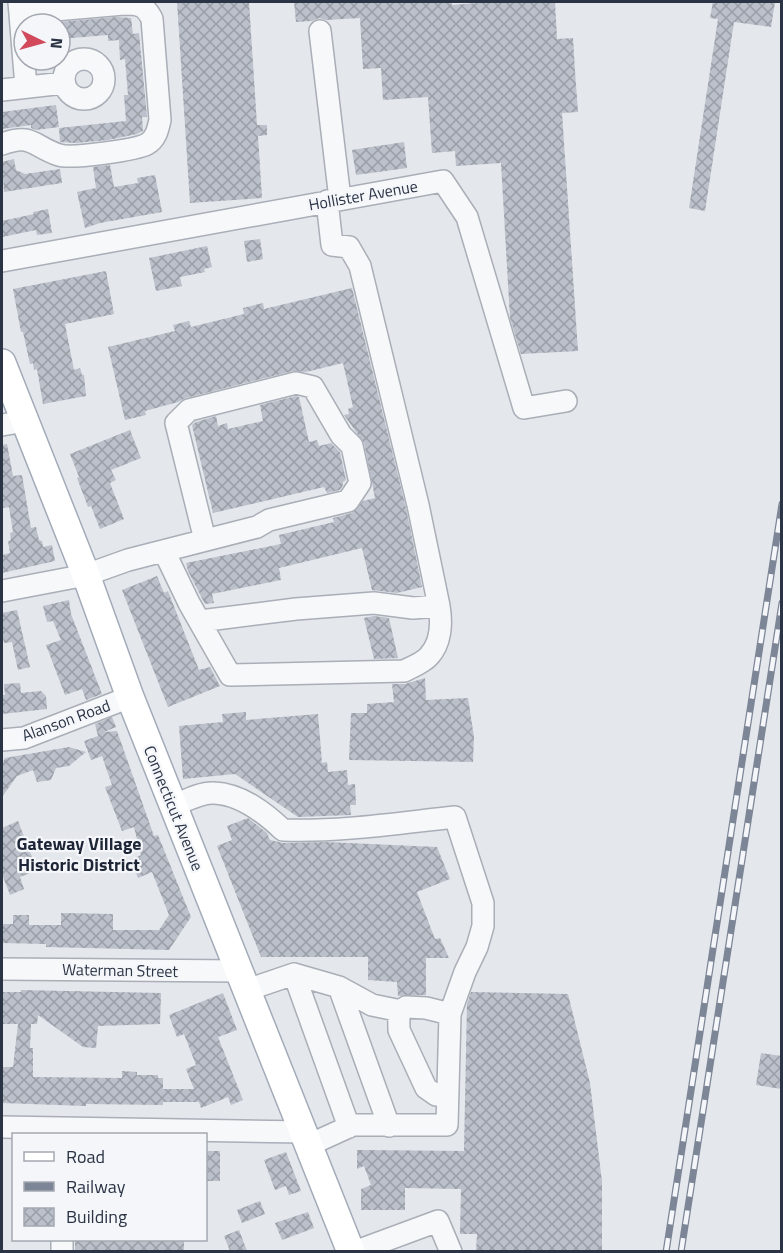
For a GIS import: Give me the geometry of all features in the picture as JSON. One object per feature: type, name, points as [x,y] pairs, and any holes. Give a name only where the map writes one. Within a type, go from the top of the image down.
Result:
[{"type":"main road","name":"Connecticut Avenue","points":[[2,363],[13,423],[86,575],[130,697],[352,1251]]},
{"type":"street","points":[[2,144],[24,139],[33,141],[60,156],[80,156],[147,144],[156,135],[160,120],[152,19],[147,9],[139,4],[20,8],[26,87]]},
{"type":"street","points":[[164,550],[230,675],[404,671],[428,658],[437,644],[442,620],[418,506],[360,267],[349,247],[332,245],[333,200],[320,31]]},
{"type":"street","points":[[2,90],[64,83]]},
{"type":"street","name":"Hollister Avenue","points":[[2,261],[443,181],[467,217],[524,408],[566,401]]},
{"type":"street","points":[[2,591],[86,575],[128,560],[258,527],[268,520],[348,501],[360,483],[352,446],[341,435],[313,387],[296,383],[189,410],[176,423],[205,540]]},
{"type":"street","points":[[200,621],[296,609],[374,603],[412,608],[439,606]]},
{"type":"street","name":"Alanson Road","points":[[2,740],[24,738],[130,697]]},
{"type":"street","points":[[173,806],[213,793],[263,811],[283,830],[294,831],[370,827],[455,817],[483,903],[483,926],[477,947],[450,1014],[447,1125],[353,1125],[306,1138],[207,1136]]},
{"type":"street","name":"Waterman Street","points":[[2,969],[243,980],[294,974]]},
{"type":"street","points":[[294,974],[339,987],[372,1005],[401,1011]]},
{"type":"street","points":[[294,974],[349,1127]]},
{"type":"street","points":[[339,987],[389,1126]]},
{"type":"street","points":[[448,1094],[436,1095],[426,1088],[399,1030],[399,1021],[401,1011],[406,1007],[450,1014]]},
{"type":"street","points":[[2,1127],[108,1133]]},
{"type":"street","points":[[352,1251],[438,1221],[451,1251]]},
{"type":"building","points":[[177,2],[249,2],[257,125],[267,125],[267,135],[258,136],[262,198],[190,203]]},
{"type":"building","points":[[294,2],[451,2],[452,5],[490,2],[555,2],[557,39],[573,38],[578,112],[562,113],[578,351],[521,354],[510,318],[501,163],[456,166],[455,151],[432,153],[428,97],[383,100],[381,68],[363,69],[360,18],[326,20],[319,18],[296,22]]},
{"type":"building","points":[[713,2],[775,2],[771,27],[734,22],[705,211],[689,208],[718,19],[710,18]]},
{"type":"building","points":[[131,18],[133,34],[139,33],[147,117],[142,117],[143,131],[108,140],[60,142],[59,128],[126,121],[124,95],[128,95],[125,59],[120,60],[119,40],[108,41],[108,35],[72,38],[72,21]]},
{"type":"building","points":[[56,105],[59,127],[36,130],[31,128],[31,125],[2,129],[2,112]]},
{"type":"building","points":[[404,142],[407,168],[356,175],[352,150]]},
{"type":"building","points":[[14,159],[16,170],[25,174],[60,169],[62,183],[4,192],[2,162]]},
{"type":"building","points":[[110,165],[114,187],[138,183],[137,178],[155,175],[162,212],[100,223],[85,228],[77,192],[96,188],[93,167]]},
{"type":"building","points":[[48,209],[52,233],[37,235],[36,230],[2,237],[2,221]]},
{"type":"building","points":[[260,239],[263,259],[247,262],[244,241]]},
{"type":"building","points":[[207,246],[212,267],[204,269],[205,272],[180,277],[182,286],[156,291],[149,258]]},
{"type":"building","points":[[106,271],[114,314],[65,324],[74,370],[80,368],[84,375],[86,396],[43,404],[37,369],[34,370],[33,363],[30,364],[23,332],[21,332],[13,289]]},
{"type":"building","points":[[352,288],[406,508],[422,587],[397,593],[372,590],[362,548],[279,568],[281,580],[212,594],[214,603],[205,604],[186,563],[281,544],[279,535],[334,522],[333,518],[352,513],[363,501],[375,498],[364,443],[344,415],[349,414],[348,409],[353,407],[343,363],[306,372],[293,371],[186,398],[145,411],[146,415],[125,420],[108,347],[175,331],[173,325],[189,321],[191,327],[244,314],[243,308],[263,303],[264,309]]},
{"type":"building","points":[[299,397],[309,442],[317,440],[319,446],[331,443],[340,452],[346,480],[340,490],[327,493],[324,487],[213,513],[192,425],[216,416],[218,426],[227,423],[228,429],[263,421],[260,405]]},
{"type":"building","points":[[130,430],[141,458],[111,470],[116,480],[110,483],[124,519],[100,529],[91,506],[88,507],[70,454]]},
{"type":"building","points":[[7,444],[13,476],[22,475],[31,528],[36,527],[43,547],[52,545],[55,561],[2,573],[2,555],[10,553],[8,541],[11,540],[10,533],[13,532],[9,507],[2,508],[2,445]]},
{"type":"building","points":[[157,576],[164,593],[168,591],[199,670],[210,667],[220,686],[168,707],[122,590]]},
{"type":"building","points":[[69,600],[71,614],[102,694],[86,700],[82,689],[65,695],[46,645],[61,640],[53,621],[47,622],[43,606]]},
{"type":"building","points":[[17,610],[30,667],[18,670],[12,642],[4,643],[2,638],[2,613]]},
{"type":"building","points":[[374,616],[389,618],[398,658],[374,659],[364,618]]},
{"type":"building","points":[[425,678],[426,700],[468,698],[474,737],[473,762],[349,760],[351,713],[367,713],[367,704],[394,702],[392,684],[405,684]]},
{"type":"building","points":[[20,683],[21,693],[41,691],[46,696],[47,709],[2,714],[4,684]]},
{"type":"building","points":[[246,712],[246,720],[318,714],[322,763],[327,762],[328,772],[347,770],[348,785],[355,784],[356,805],[350,805],[351,815],[298,817],[235,774],[183,779],[179,726],[223,722],[222,714]]},
{"type":"building","points":[[112,717],[116,727],[104,732],[117,731],[154,836],[158,835],[191,917],[169,950],[46,947],[46,944],[2,943],[2,924],[13,924],[13,915],[29,915],[29,925],[61,925],[61,913],[113,914],[113,930],[159,930],[169,915],[152,872],[138,878],[131,860],[141,855],[134,827],[122,831],[105,787],[112,785],[102,756],[91,760],[84,741],[98,736],[95,724]]},
{"type":"building","points":[[69,747],[86,752],[69,766],[56,768],[51,780],[37,782],[33,770],[17,776],[2,797],[2,764],[5,758]]},
{"type":"building","points":[[248,818],[267,833],[270,840],[283,843],[326,842],[437,847],[450,879],[417,892],[435,939],[440,938],[449,958],[426,958],[426,995],[398,996],[397,982],[368,980],[368,957],[261,957],[217,846],[232,840],[227,826]]},
{"type":"building","points":[[18,821],[37,870],[20,877],[24,889],[10,895],[2,874],[2,828]]},
{"type":"building","points":[[21,990],[161,993],[160,1024],[98,1026],[96,1048],[83,1047],[38,1015],[37,1024],[31,1024],[30,1048],[33,1048],[33,1077],[122,1078],[122,1071],[137,1072],[137,1075],[158,1075],[158,1078],[163,1078],[163,1089],[194,1089],[186,1069],[196,1065],[184,1034],[177,1037],[169,1015],[223,993],[237,1030],[218,1037],[243,1100],[231,1105],[228,1097],[201,1108],[199,1102],[163,1102],[163,1105],[86,1104],[86,1106],[2,1103],[2,1067],[13,1067],[18,1024],[2,1024],[2,992],[21,992]]},
{"type":"building","points":[[471,992],[568,994],[590,1083],[602,1182],[602,1251],[476,1251],[477,1234],[460,1234],[461,1189],[405,1188],[405,1210],[361,1210],[361,1189],[371,1185],[364,1166],[357,1169],[357,1150],[464,1151],[467,1004]]},
{"type":"building","points":[[761,1053],[782,1056],[782,1089],[756,1085]]},
{"type":"building","points":[[207,1151],[220,1151],[220,1181],[207,1181]]},
{"type":"building","points":[[286,1152],[301,1191],[289,1195],[286,1186],[275,1190],[264,1160]]},
{"type":"building","points":[[260,1201],[265,1214],[242,1223],[237,1210]]},
{"type":"building","points":[[308,1212],[314,1228],[282,1240],[275,1223]]},
{"type":"building","points":[[239,1230],[247,1251],[230,1251],[224,1236]]},
{"type":"building","points":[[75,1241],[184,1241],[184,1251],[75,1251]]},
{"type":"railway","points":[[666,1252],[782,504]]},
{"type":"railway","points":[[681,1252],[782,603]]},
{"type":"district","name":"Gateway Village Historic District","points":[[79,854]]}]
